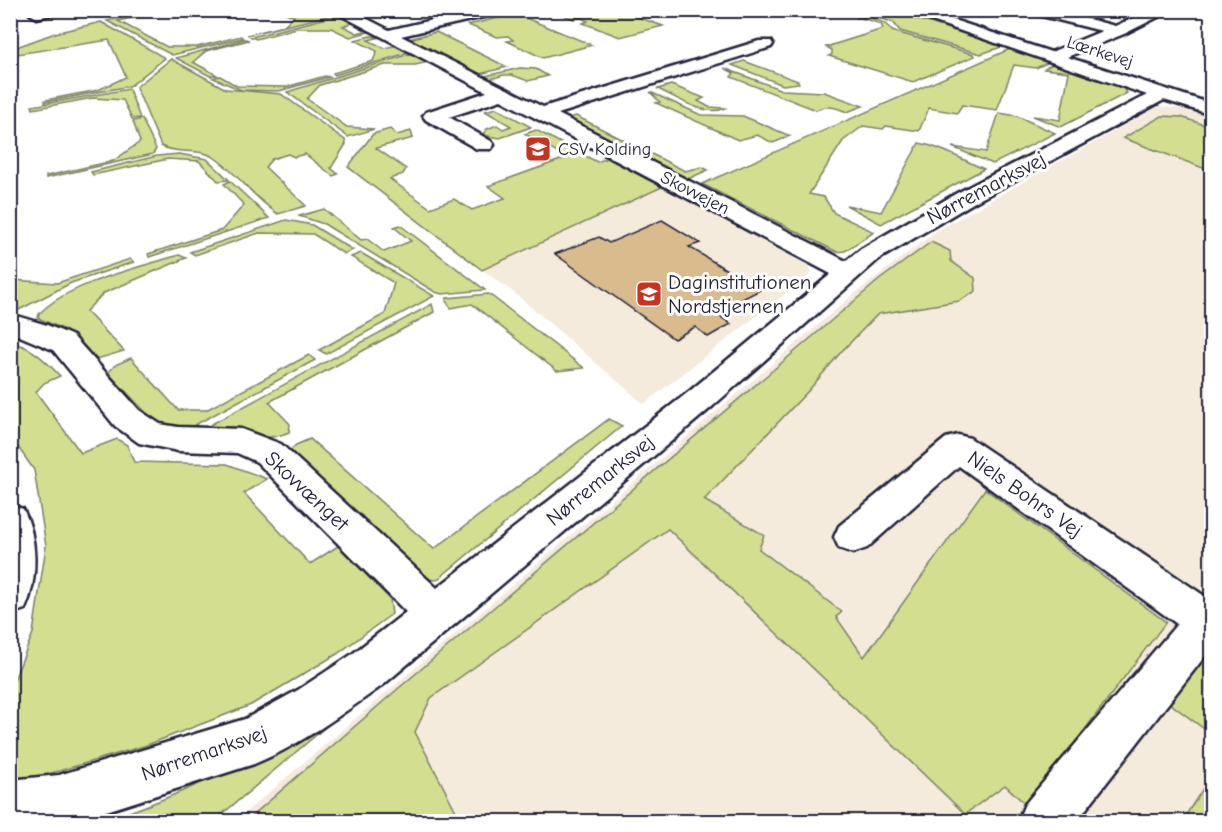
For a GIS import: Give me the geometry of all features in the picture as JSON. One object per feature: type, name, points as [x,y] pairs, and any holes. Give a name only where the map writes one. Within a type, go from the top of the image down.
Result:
[{"type":"street","points":[[37,14],[54,10]]},
{"type":"street","name":"Skovvejen","points":[[338,10],[848,272]]},
{"type":"street","points":[[386,35],[496,10]]},
{"type":"street","name":"Lærkevej","points":[[907,10],[1212,110]]},
{"type":"street","points":[[1035,10],[1119,31]]},
{"type":"street","points":[[1053,57],[1165,10]]},
{"type":"street","points":[[542,113],[765,44]]},
{"type":"street","points":[[484,145],[434,116],[503,93]]},
{"type":"street","name":"Nørremarksvej","points":[[10,806],[59,800],[254,740],[314,706],[367,670],[702,398],[848,272],[898,235],[1164,93]]},
{"type":"street","name":"Skovvænget","points":[[10,323],[37,331],[63,343],[127,418],[151,434],[178,439],[242,441],[269,453],[435,614]]},
{"type":"street","name":"Niels Bohrs Vej","points":[[853,537],[958,447],[1210,620],[1043,822]]},
{"type":"street","points":[[10,520],[14,554],[10,596]]},
{"type":"shaded area","points":[[1159,106],[1190,110],[1211,118],[1211,821],[234,822],[854,294],[936,231]]},
{"type":"shaded area","name":"Daginstitutionen Nordstjernen","points":[[662,187],[809,266],[812,273],[644,404],[512,291],[482,270]]},
{"type":"green space","points":[[154,11],[165,11],[118,21],[167,47],[197,47],[241,36],[243,38],[172,55],[107,21]]},
{"type":"green space","points":[[280,11],[318,11],[336,14],[247,35],[283,26],[294,16]]},
{"type":"green space","points":[[551,11],[620,11],[663,26],[620,37],[583,23],[588,21],[581,18],[574,19]]},
{"type":"green space","points":[[879,11],[891,11],[1004,46],[981,54],[900,31],[893,22],[869,16]]},
{"type":"green space","points":[[516,14],[592,45],[543,58],[507,41],[513,40],[508,36],[497,37],[468,25]]},
{"type":"green space","points":[[339,15],[355,22],[343,26],[357,33],[369,30],[369,32],[350,37],[331,28],[297,28],[256,39],[251,37]]},
{"type":"green space","points":[[860,17],[886,24],[892,31],[975,56],[913,82],[829,56],[832,50],[826,47],[883,29],[881,24]]},
{"type":"green space","points":[[101,22],[165,58],[130,86],[45,102],[45,100],[98,90],[126,77],[109,40],[11,55],[11,49],[55,33]]},
{"type":"green space","points":[[436,32],[507,67],[480,74],[409,39]]},
{"type":"green space","points":[[370,36],[381,37],[368,40],[384,48],[398,45],[410,52],[335,75],[333,73],[373,61],[377,51],[355,40]]},
{"type":"green space","points":[[245,39],[249,40],[206,51],[193,62],[217,75],[210,76],[176,58]]},
{"type":"green space","points":[[1010,49],[1049,62],[1036,68],[1014,65],[997,110],[962,105],[957,113],[929,108],[919,131],[886,126],[883,129],[863,126],[843,141],[809,194],[824,197],[834,213],[874,232],[845,251],[837,252],[702,184]]},
{"type":"green space","points":[[413,53],[429,62],[415,65],[385,65],[320,85],[307,99],[347,127],[374,129],[348,137],[287,92]]},
{"type":"green space","points":[[171,59],[226,89],[281,94],[345,140],[346,144],[331,168],[338,174],[333,176],[305,154],[294,157],[288,154],[272,159],[265,167],[306,206],[278,214],[215,158],[202,153],[167,149],[161,146],[136,87]]},
{"type":"green space","points":[[744,61],[799,83],[783,85],[732,65]]},
{"type":"green space","points":[[1052,64],[1122,87],[1127,93],[1061,127],[1033,116],[1060,120],[1069,72],[1044,69]]},
{"type":"green space","points":[[520,68],[536,69],[548,76],[528,81],[512,75],[490,79],[485,76]]},
{"type":"green space","points":[[724,68],[782,90],[824,92],[863,106],[847,112],[828,107],[816,110],[731,77],[734,73]]},
{"type":"green space","points":[[220,76],[237,86],[286,87],[325,76],[329,77],[279,91],[241,90],[213,78]]},
{"type":"green space","points":[[671,85],[704,98],[698,101],[709,107],[725,108],[709,110],[700,108],[658,89]]},
{"type":"green space","points":[[129,89],[140,118],[132,119],[123,100],[93,98],[33,109],[32,106]]},
{"type":"green space","points":[[650,92],[701,115],[743,116],[790,136],[773,143],[757,135],[738,140],[656,103],[660,102]]},
{"type":"green space","points":[[496,108],[531,127],[500,138],[482,135],[487,129],[497,125],[503,129],[511,126],[485,111]]},
{"type":"green space","points":[[999,113],[1017,116],[1055,133],[993,164],[952,147],[986,152]]},
{"type":"green space","points":[[576,116],[685,171],[702,167],[708,170],[688,179],[568,118]]},
{"type":"green space","points":[[1162,116],[1181,117],[1211,127],[1211,171],[1123,138]]},
{"type":"green space","points":[[142,119],[156,149],[153,154],[46,178],[46,176],[113,161],[140,142],[133,121]]},
{"type":"green space","points":[[390,129],[397,135],[411,131],[413,138],[376,148],[406,169],[403,174],[390,179],[430,208],[454,199],[472,210],[505,198],[488,186],[566,158],[525,134],[536,130],[597,162],[607,158],[662,187],[482,270],[348,167],[373,134]]},
{"type":"green space","points":[[919,143],[944,151],[984,169],[881,224],[846,205],[881,212]]},
{"type":"green space","points":[[179,154],[207,159],[229,180],[218,181],[199,161],[168,159],[93,175],[91,172],[157,156]]},
{"type":"green space","points":[[230,181],[269,218],[149,257],[148,254],[222,230],[244,205],[224,184]]},
{"type":"green space","points":[[324,209],[361,240],[367,239],[384,252],[411,241],[394,227],[400,225],[485,290],[442,294],[435,292],[324,224],[299,216]]},
{"type":"green space","points":[[286,220],[312,225],[353,250],[344,254],[313,234],[259,233],[195,255],[190,252]]},
{"type":"green space","points":[[931,242],[950,251],[951,261],[975,278],[976,291],[959,301],[878,314],[704,500],[764,535],[759,549],[842,612],[836,617],[864,657],[985,489],[1166,622],[1027,806],[1005,785],[965,814],[668,529],[431,698],[415,732],[461,821],[245,822],[393,693],[879,280]]},
{"type":"green space","points":[[361,253],[434,296],[326,354],[319,350],[385,314],[394,283],[351,257]]},
{"type":"green space","points":[[179,255],[186,258],[104,293],[86,311],[124,351],[97,359],[65,330],[38,318],[39,314],[52,303],[85,285]]},
{"type":"green space","points":[[130,259],[134,262],[71,283],[11,314],[10,277],[12,280],[57,283]]},
{"type":"green space","points":[[489,294],[584,368],[557,371],[472,304],[451,308],[446,301],[447,298]]},
{"type":"green space","points":[[432,304],[434,312],[269,402],[290,424],[289,432],[279,436],[258,438],[206,430],[208,426]]},
{"type":"green space","points":[[11,342],[38,355],[60,376],[44,383],[36,392],[81,453],[117,439],[127,445],[134,462],[227,464],[267,479],[244,493],[310,564],[338,546],[390,599],[392,614],[337,654],[251,705],[147,745],[59,771],[11,782],[10,690],[33,633],[46,546],[34,470],[11,437]]},
{"type":"green space","points":[[309,355],[315,360],[182,432],[160,427],[108,373],[115,365],[131,358],[178,410],[206,410]]},
{"type":"green space","points":[[609,419],[622,426],[437,580],[415,578],[285,455],[296,445],[310,439],[434,549]]},
{"type":"green space","points":[[1201,643],[1211,650],[1211,734],[1164,699]]},
{"type":"green space","points":[[353,704],[214,821],[98,822],[197,785]]},
{"type":"green space","points":[[1211,776],[1211,821],[1182,821]]},
{"type":"building","points":[[662,220],[700,243],[689,247],[760,290],[715,313],[731,324],[708,337],[695,327],[674,339],[555,254],[599,237],[609,243]]},
{"type":"place","name":"CSV Kolding","points":[[538,149]]},
{"type":"place","name":"Daginstitutionen Nordstjernen","points":[[649,294]]}]
